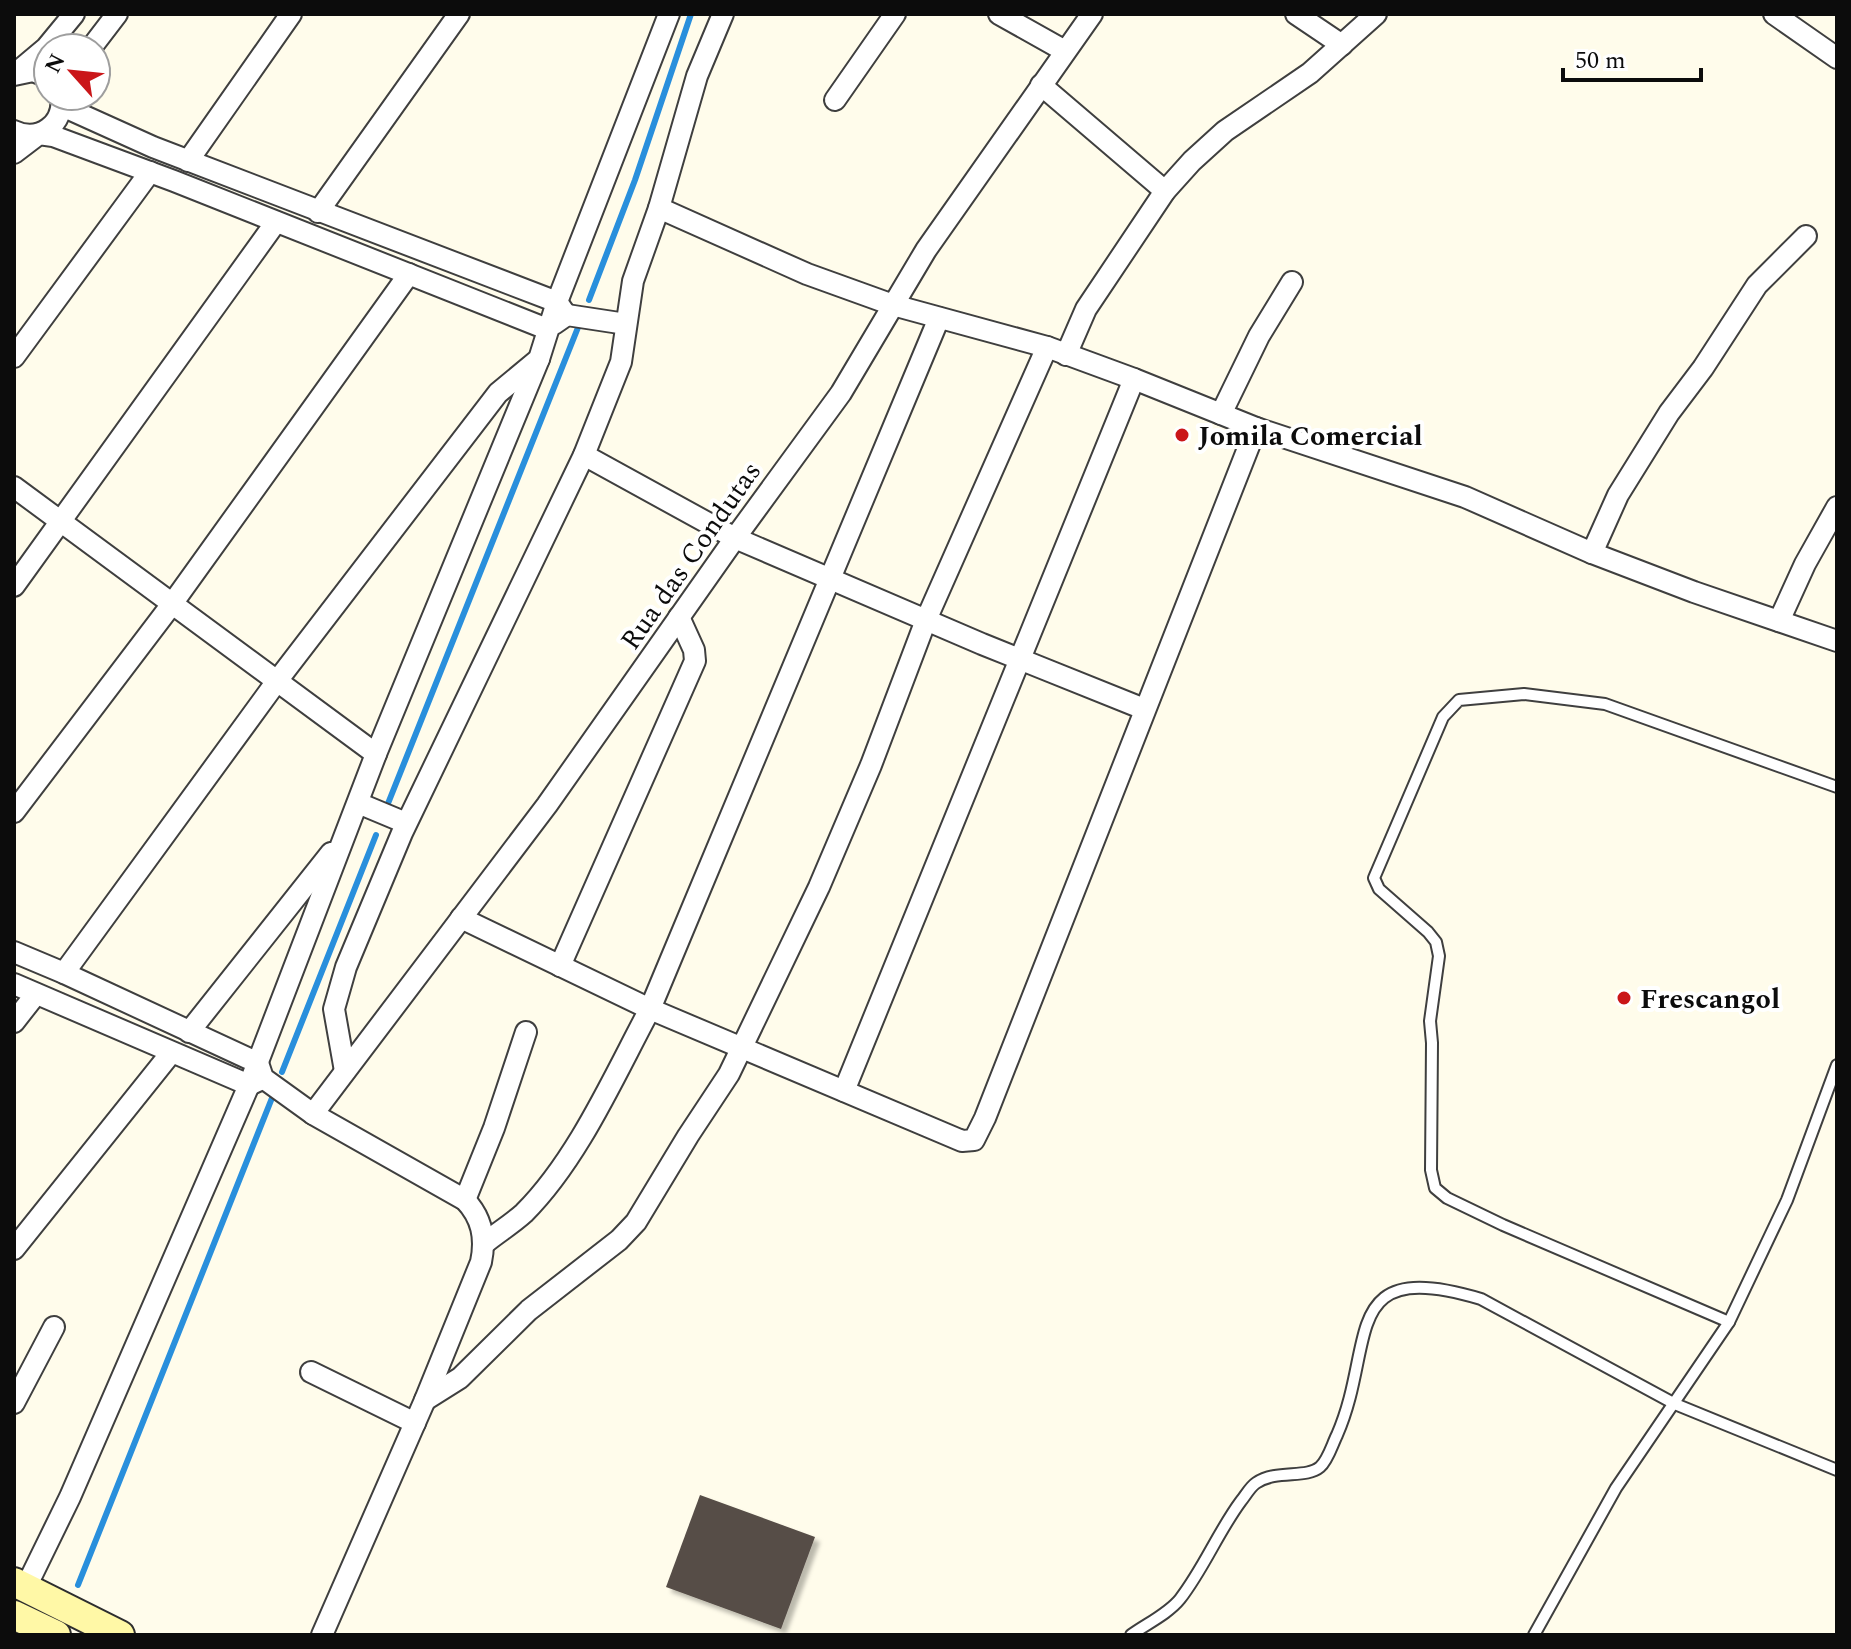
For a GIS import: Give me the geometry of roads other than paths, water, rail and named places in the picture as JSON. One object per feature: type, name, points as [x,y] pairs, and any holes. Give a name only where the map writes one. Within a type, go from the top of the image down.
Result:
[{"type":"main road","points":[[20,1585],[120,1635]]},
{"type":"main road","points":[[14,1615],[48,1633]]},
{"type":"street","points":[[15,75],[46,48],[74,14]]},
{"type":"street","points":[[103,32],[117,14]]},
{"type":"street","points":[[188,161],[291,14]]},
{"type":"street","points":[[318,212],[459,14]]},
{"type":"street","points":[[20,1585],[70,1497],[256,1075],[376,754],[539,359],[547,329],[562,308],[669,14]]},
{"type":"street","points":[[345,1071],[334,1009],[346,967],[406,823],[584,455],[621,362],[633,281],[659,208],[697,76],[723,14]]},
{"type":"street","points":[[835,100],[895,14]]},
{"type":"street","points":[[999,14],[1065,51]]},
{"type":"street","name":"Rua das Condutas","points":[[313,1114],[547,805],[841,393],[926,250],[1092,14]]},
{"type":"street","points":[[1296,14],[1342,45]]},
{"type":"street","points":[[425,1400],[460,1378],[529,1310],[602,1255],[636,1222],[743,1049],[866,778],[926,620],[1056,351],[1165,191],[1225,131],[1310,73],[1376,14]]},
{"type":"street","points":[[1774,14],[1837,58]]},
{"type":"street","points":[[1041,85],[1165,191]]},
{"type":"street","points":[[14,153],[55,122],[60,112]]},
{"type":"street","points":[[75,112],[188,161],[590,319],[626,324]]},
{"type":"street","points":[[14,131],[29,136],[53,136],[150,172],[547,329]]},
{"type":"street","points":[[14,357],[150,172]]},
{"type":"street","points":[[659,208],[793,269],[893,305],[1056,351],[1256,428],[1465,497],[1592,553],[1837,641]]},
{"type":"street","points":[[14,586],[276,222]]},
{"type":"street","points":[[1592,553],[1618,495],[1669,413],[1703,368],[1757,285],[1806,236]]},
{"type":"street","points":[[14,812],[172,604],[409,274]]},
{"type":"street","points":[[1221,414],[1259,336],[1292,282]]},
{"type":"street","points":[[485,1243],[523,1213],[554,1176],[599,1104],[650,1009],[939,318]]},
{"type":"street","points":[[64,973],[277,681],[498,393],[539,359]]},
{"type":"street","points":[[844,1091],[1134,379]]},
{"type":"street","points":[[461,918],[650,1009],[962,1141],[974,1140],[1256,428]]},
{"type":"street","points":[[584,455],[735,538],[1020,660],[1144,709]]},
{"type":"street","points":[[14,487],[376,754]]},
{"type":"street","points":[[1779,621],[1805,564],[1837,507]]},
{"type":"street","points":[[560,966],[695,661],[694,650],[679,617]]},
{"type":"street","points":[[358,803],[406,823]]},
{"type":"street","points":[[189,1032],[345,836]]},
{"type":"street","points":[[14,952],[189,1032],[313,1114],[465,1200],[475,1211],[485,1243],[473,1283],[322,1635]]},
{"type":"street","points":[[14,984],[171,1053],[256,1075]]},
{"type":"street","points":[[14,1022],[36,994]]},
{"type":"street","points":[[465,1200],[494,1128],[526,1032]]},
{"type":"street","points":[[14,1249],[171,1053]]},
{"type":"street","points":[[14,1403],[54,1327]]},
{"type":"street","points":[[311,1372],[415,1423]]},
{"type":"lane","points":[[1729,1322],[1503,1225],[1447,1198],[1435,1188],[1431,1170],[1430,1021],[1439,956],[1436,942],[1428,932],[1379,889],[1374,878],[1443,717],[1459,700],[1524,694],[1605,704],[1837,787]]},
{"type":"lane","points":[[1534,1635],[1616,1488],[1729,1322],[1787,1200],[1837,1065]]},
{"type":"lane","points":[[1131,1635],[1178,1602],[1230,1516],[1255,1483],[1278,1473],[1307,1473],[1320,1467],[1343,1419],[1374,1307],[1383,1296],[1399,1289],[1415,1286],[1452,1290],[1481,1299],[1675,1404],[1837,1470]]},
{"type":"waterway","points":[[589,300],[635,180],[691,14]]},
{"type":"waterway","points":[[387,806],[579,325]]},
{"type":"waterway","points":[[282,1072],[376,835]]},
{"type":"waterway","points":[[78,1585],[272,1098]]},
{"type":"place","name":"Jomila Comercial","points":[[1182,435]]},
{"type":"place","name":"Frescangol","points":[[1624,998]]}]
